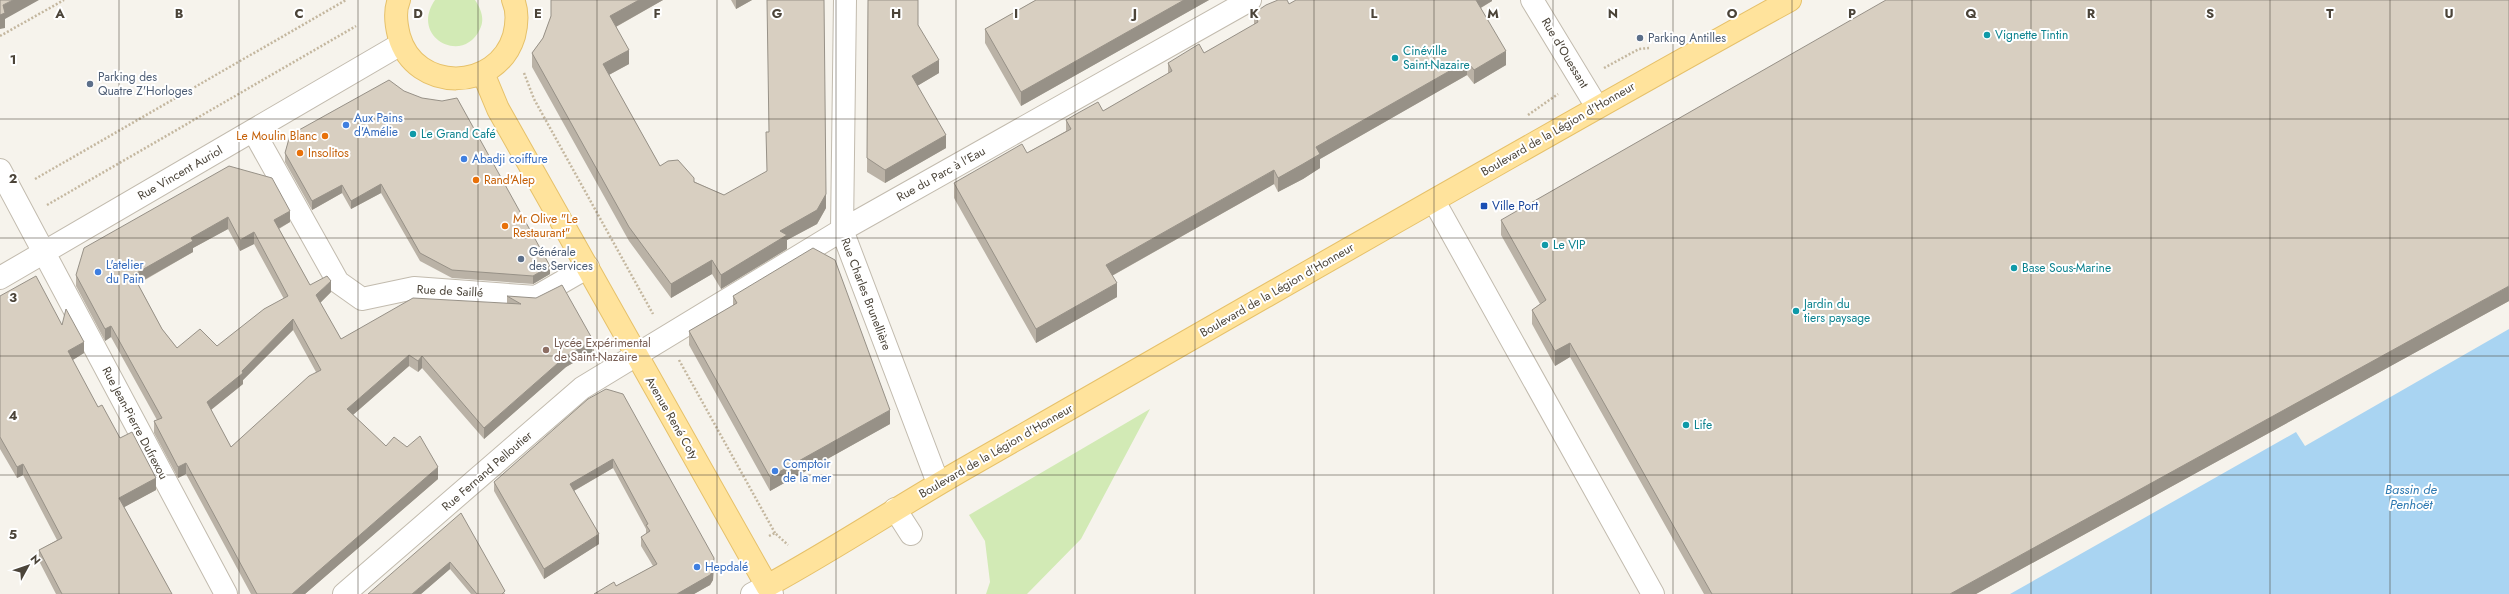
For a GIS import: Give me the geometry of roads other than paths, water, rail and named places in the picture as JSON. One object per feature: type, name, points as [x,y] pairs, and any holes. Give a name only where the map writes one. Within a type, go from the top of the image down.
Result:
[{"type":"main road","points":[[399,0],[396,24],[401,44],[412,60],[427,72],[439,76],[464,79],[483,74],[499,62],[511,45],[517,26],[513,0]]},
{"type":"main road","name":"Boulevard de la Légion d'Honneur","points":[[764,591],[938,483],[1597,107],[1790,0]]},
{"type":"main road","name":"Avenue René Coty","points":[[483,74],[498,109],[588,267],[764,591]]},
{"type":"street","name":"Rue Charles Brunellière","points":[[845,0],[842,230],[938,483]]},
{"type":"street","name":"Rue du Parc à l'Eau","points":[[635,354],[842,230],[1250,0]]},
{"type":"street","name":"Rue d'Ouessant","points":[[1532,0],[1597,107]]},
{"type":"street","name":"Rue Vincent Auriol","points":[[0,278],[254,132],[401,44]]},
{"type":"street","name":"Rue de Saillé","points":[[254,132],[338,282],[362,299],[414,288],[536,297],[588,267]]},
{"type":"street","name":"Rue Jean-Pierre Dufrexou","points":[[0,170],[226,594]]},
{"type":"street","points":[[1434,201],[1653,594]]},
{"type":"street","name":"Rue Fernand Pelloutier","points":[[344,594],[582,388],[635,354]]},
{"type":"street","points":[[895,509],[911,534]]},
{"type":"water","name":"Bassin de Penhoët","points":[[2509,329],[2509,594],[2010,594],[2296,432],[2305,446]]},
{"type":"place","name":"Vignette Tintin","points":[[1987,35]]},
{"type":"place","name":"Parking Antilles","points":[[1640,38]]},
{"type":"place","name":"Cinéville Saint-Nazaire","points":[[1395,58]]},
{"type":"place","name":"Parking des Quatre Z'Horloges","points":[[90,84]]},
{"type":"place","name":"Aux Pains d'Amélie","points":[[346,125]]},
{"type":"place","name":"Le Grand Café","points":[[413,134]]},
{"type":"place","name":"Le Moulin Blanc","points":[[325,136]]},
{"type":"place","name":"Insolitos","points":[[300,153]]},
{"type":"place","name":"Abadji coiffure","points":[[464,159]]},
{"type":"place","name":"Rand'Alep","points":[[476,180]]},
{"type":"place","name":"Ville Port","points":[[1484,206]]},
{"type":"place","name":"Mr Olive \"Le Restaurant\"","points":[[505,226]]},
{"type":"place","name":"Le VIP","points":[[1545,245]]},
{"type":"place","name":"Générale des Services","points":[[521,259]]},
{"type":"place","name":"Base Sous-Marine","points":[[2014,268]]},
{"type":"place","name":"L'atelier du Pain","points":[[98,272]]},
{"type":"place","name":"Jardin du tiers paysage","points":[[1796,311]]},
{"type":"place","name":"Lycée Expérimental de Saint-Nazaire","points":[[546,350]]},
{"type":"place","name":"Life","points":[[1686,425]]},
{"type":"place","name":"Comptoir de la mer","points":[[775,471]]},
{"type":"place","name":"Hepdalé","points":[[697,567]]}]
